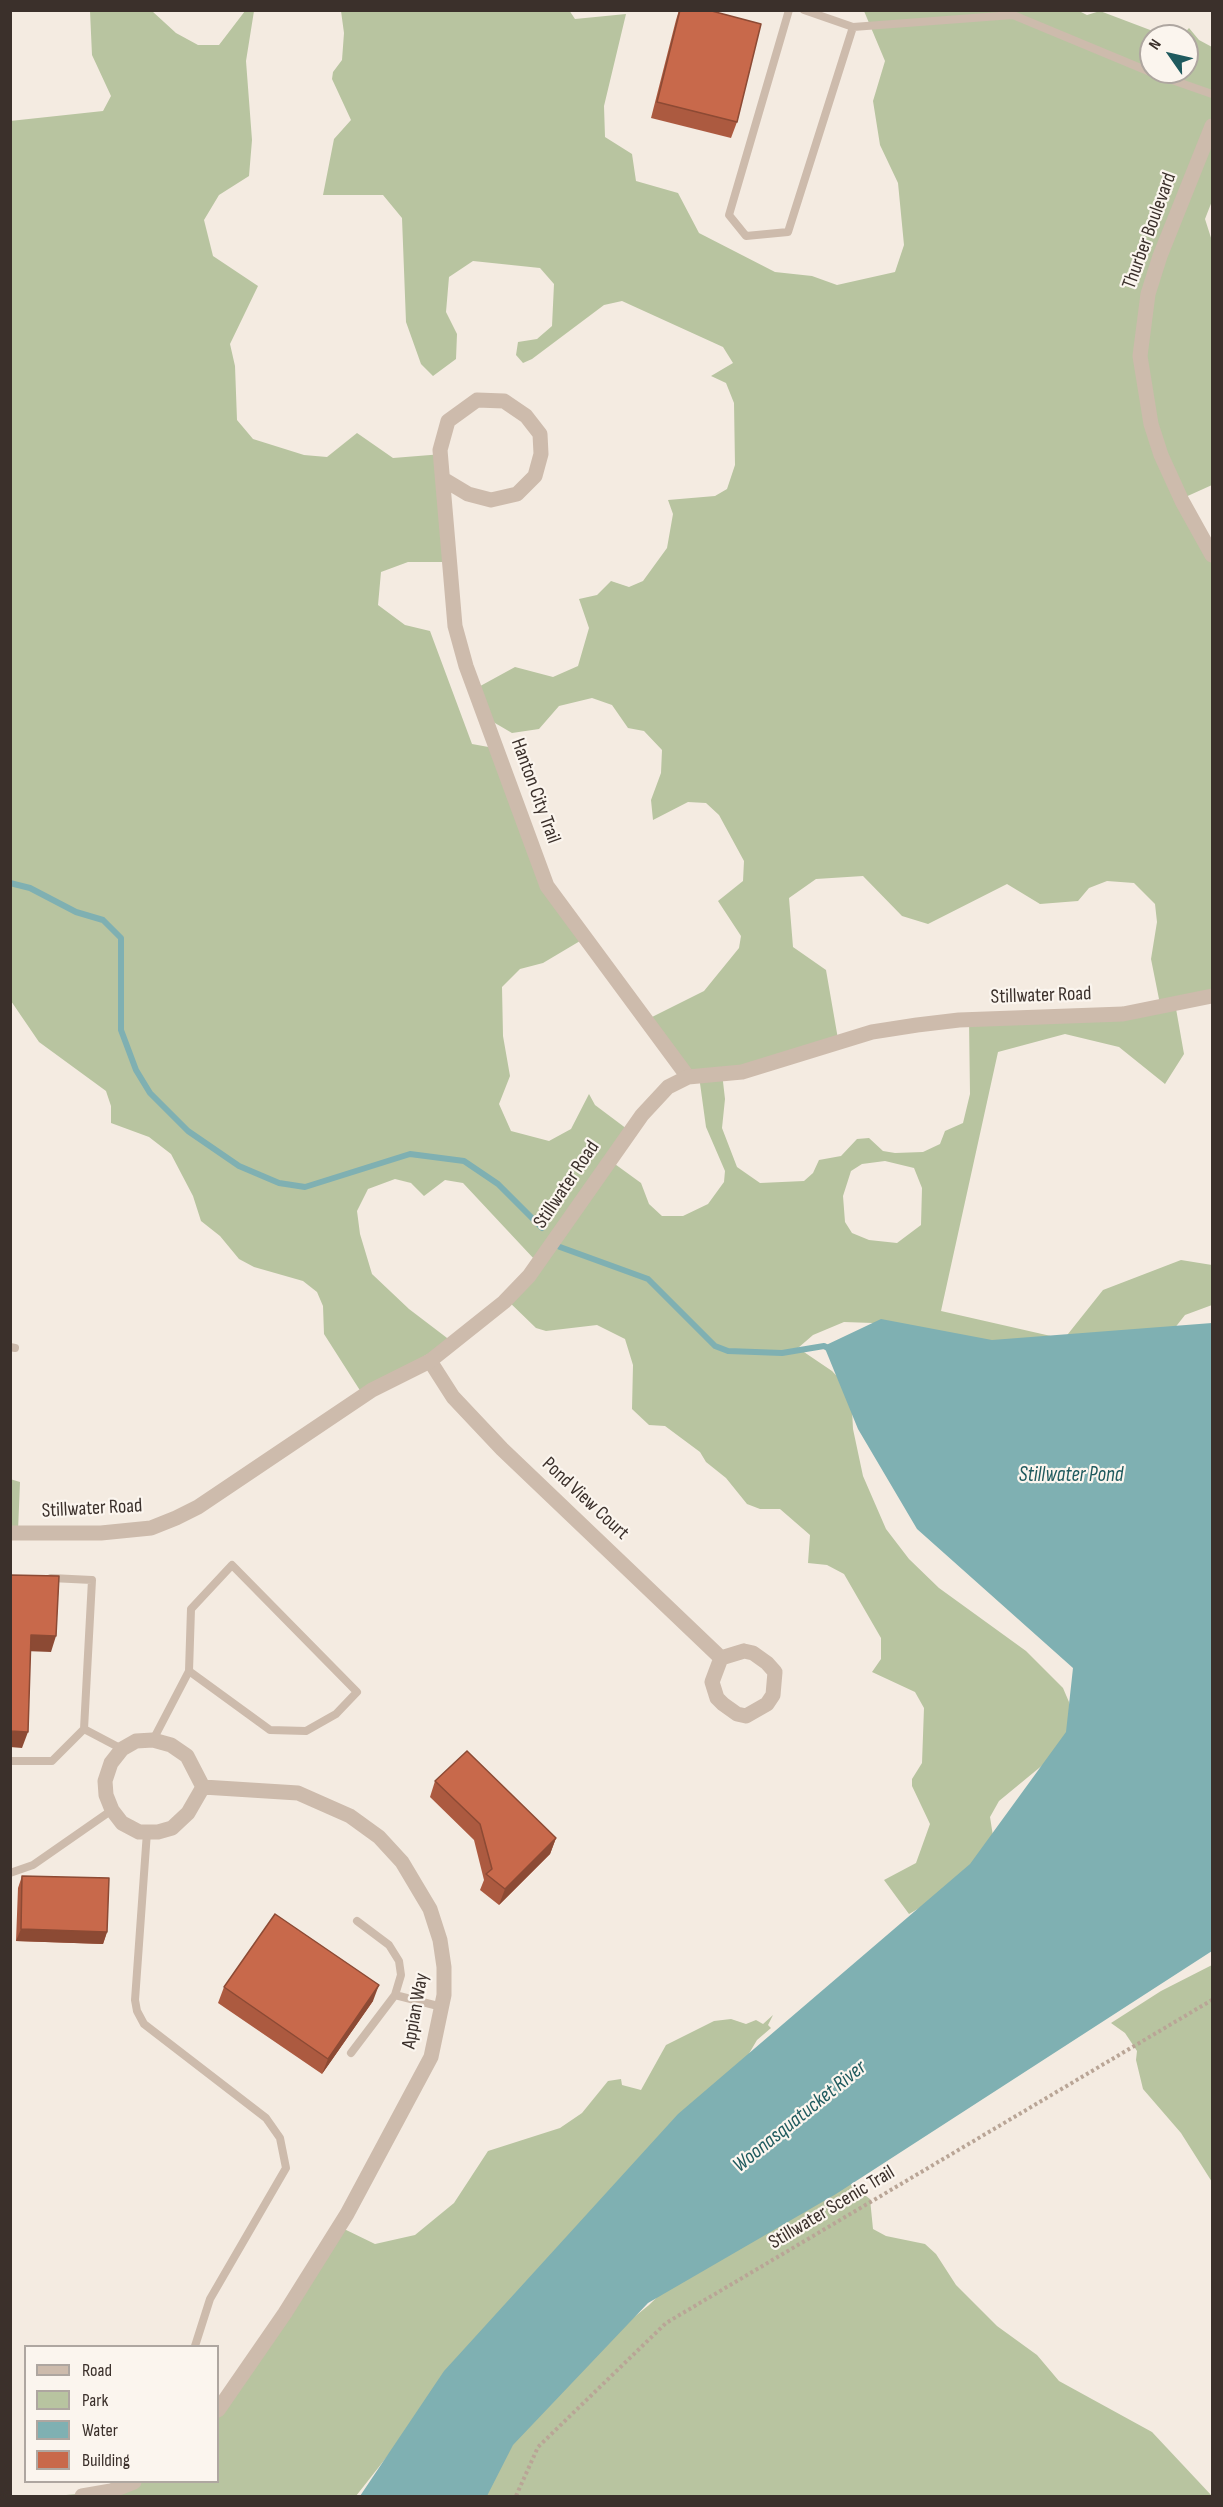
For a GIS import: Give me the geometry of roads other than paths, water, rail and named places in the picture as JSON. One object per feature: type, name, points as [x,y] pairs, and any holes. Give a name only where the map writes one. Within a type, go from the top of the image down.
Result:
[{"type":"street","name":"Thurber Boulevard","points":[[1212,126],[1160,256],[1148,294],[1140,356],[1151,424],[1161,455],[1182,501],[1212,555]]},
{"type":"street","points":[[477,400],[504,401],[526,416],[540,434],[541,454],[535,476],[517,494],[491,500],[468,494],[443,479],[440,450],[448,421],[477,400]]},
{"type":"street","name":"Hanton City Trail","points":[[443,479],[455,626],[466,666],[547,886],[688,1077]]},
{"type":"street","name":"Stillwater Road","points":[[10,1533],[101,1533],[151,1528],[176,1518],[207,1502],[372,1390],[430,1361],[504,1302],[529,1276],[642,1115],[668,1087],[688,1077],[742,1072],[873,1032],[916,1024],[1123,1014],[1212,996]]},
{"type":"street","name":"Pond View Court","points":[[430,1361],[453,1396],[502,1449],[721,1658]]},
{"type":"street","points":[[744,1651],[753,1653],[767,1663],[775,1672],[775,1685],[767,1704],[746,1716],[737,1714],[717,1698],[712,1682],[721,1658],[744,1651]]},
{"type":"street","points":[[153,1740],[171,1745],[187,1756],[203,1787],[188,1813],[172,1828],[139,1832],[122,1823],[112,1810],[106,1795],[105,1781],[111,1763],[122,1749],[136,1741],[153,1740]]},
{"type":"street","name":"Appian Way","points":[[203,1787],[298,1793],[350,1816],[379,1837],[402,1862],[430,1909],[440,1940],[444,1966],[442,2007],[431,2057],[353,2204],[285,2313],[219,2409]]},
{"type":"street","points":[[82,2496],[111,2491],[129,2483]]},
{"type":"lane","points":[[789,10],[729,215],[746,236],[788,232],[853,27]]},
{"type":"lane","points":[[804,10],[853,27],[1013,15],[1155,75],[1212,94]]},
{"type":"lane","points":[[153,1740],[189,1671],[191,1609],[232,1565],[357,1692],[336,1714],[306,1731],[270,1730],[189,1671]]},
{"type":"lane","points":[[10,1761],[52,1761],[84,1729],[92,1580],[45,1577]]},
{"type":"lane","points":[[84,1729],[122,1749]]},
{"type":"lane","points":[[10,1873],[33,1865],[112,1810]]},
{"type":"lane","points":[[147,1832],[135,2000],[137,2011],[144,2024],[266,2118],[280,2138],[286,2168],[210,2299],[195,2345]]},
{"type":"lane","points":[[351,2053],[395,1995],[401,1975],[399,1962],[389,1945],[357,1921]]},
{"type":"lane","points":[[395,1995],[442,2007]]},
{"type":"water","name":"Stillwater Pond","points":[[881,1319],[992,1340],[1212,1323],[1212,1951],[836,2194],[648,2303],[513,2445],[487,2496],[360,2496],[444,2371],[678,2114],[970,1864],[1066,1732],[1073,1668],[917,1529],[858,1429],[824,1346]]},
{"type":"waterway","points":[[10,883],[30,888],[76,912],[103,920],[121,938],[121,1030],[136,1070],[150,1093],[188,1131],[239,1166],[279,1183],[305,1187],[410,1154],[464,1161],[498,1184],[542,1228]]},
{"type":"waterway","points":[[560,1247],[648,1279],[715,1346],[728,1351],[782,1353],[824,1346],[830,1349]]},
{"type":"water label","name":"Woonasquatucket River","points":[[800,2117]]}]
